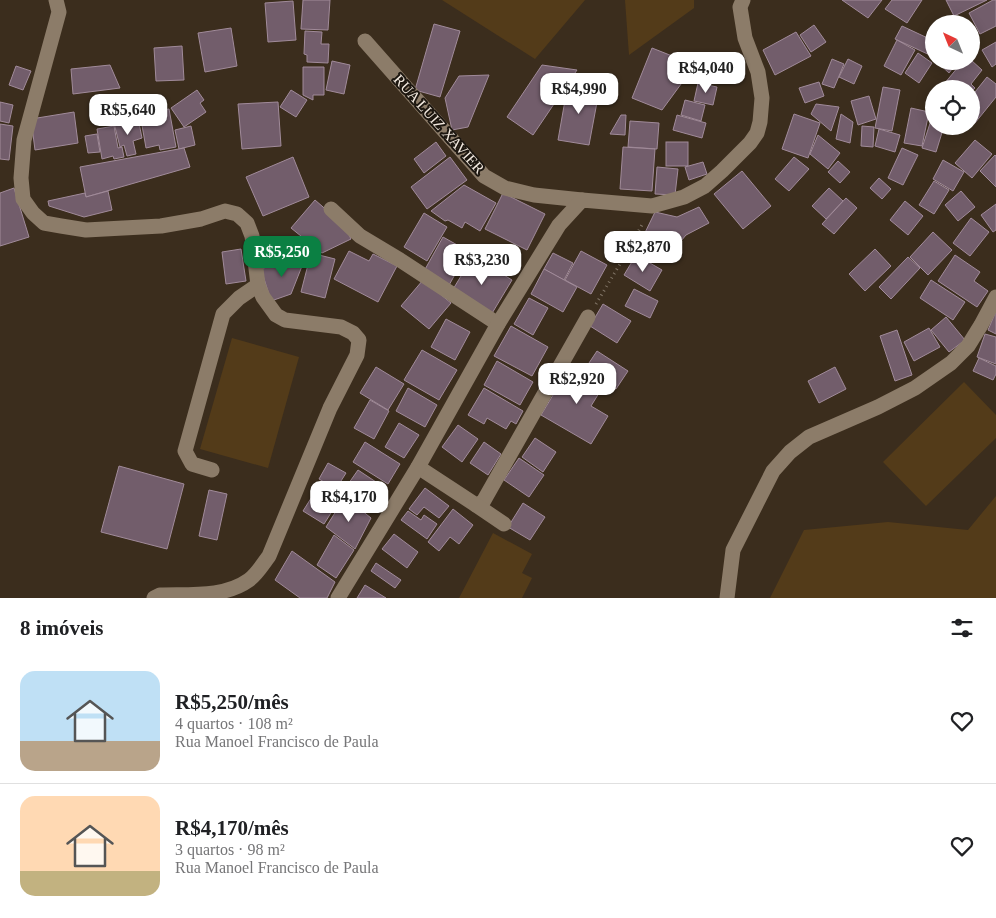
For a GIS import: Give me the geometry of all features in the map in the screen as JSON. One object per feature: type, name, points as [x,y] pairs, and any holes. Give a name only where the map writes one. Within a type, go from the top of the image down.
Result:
[{"type":"street","points":[[56,0],[60,12],[24,140],[21,178],[23,199],[33,213],[44,222],[86,230],[161,226],[225,211],[237,214],[248,223],[252,236],[258,285],[263,297],[276,315],[285,320],[341,327],[353,333],[359,340],[357,354],[330,408],[269,556],[261,567],[249,580],[235,588],[207,594],[160,595],[154,598]]},
{"type":"street","points":[[652,206],[684,197],[705,186],[750,143],[756,133],[760,122],[762,98],[758,72],[745,38],[740,7],[743,0]]},
{"type":"street","name":"RUA LUIZ XAVIER","points":[[364,41],[484,176],[505,188],[534,195],[652,206]]},
{"type":"street","points":[[338,598],[418,467],[498,324],[559,225],[582,200]]},
{"type":"street","points":[[331,209],[360,236],[498,324]]},
{"type":"street","points":[[212,470],[192,464],[184,451],[224,314],[238,298],[258,285]]},
{"type":"street","points":[[727,598],[733,550],[773,471],[790,452],[809,437],[916,388],[951,363],[968,346],[996,297]]},
{"type":"street","points":[[476,505],[483,502],[588,317]]},
{"type":"street","points":[[418,467],[504,524]]},
{"type":"path","points":[[588,317],[652,206]]},
{"type":"shaded area","points":[[442,0],[585,0],[535,59]]},
{"type":"shaded area","points":[[625,0],[694,0],[694,8],[629,55]]},
{"type":"shaded area","points":[[232,338],[299,357],[268,468],[200,449]]},
{"type":"shaded area","points":[[964,382],[996,415],[996,438],[926,506],[883,462]]},
{"type":"shaded area","points":[[996,496],[996,598],[770,598],[804,530],[888,522],[968,530]]},
{"type":"shaded area","points":[[493,533],[532,554],[522,573],[532,578],[522,598],[459,598]]},
{"type":"building","points":[[303,0],[330,0],[328,30],[301,29]]},
{"type":"building","points":[[842,0],[882,0],[868,18]]},
{"type":"building","points":[[892,0],[922,0],[907,23],[885,9]]},
{"type":"building","points":[[946,0],[987,0],[956,15],[954,15]]},
{"type":"building","points":[[996,0],[996,26],[980,34],[980,15],[970,15],[969,13]]},
{"type":"building","points":[[293,1],[296,40],[268,42],[265,3]]},
{"type":"building","points":[[434,24],[460,31],[440,97],[415,90]]},
{"type":"building","points":[[814,25],[826,42],[811,52],[800,35]]},
{"type":"building","points":[[902,26],[925,37],[925,53],[895,39]]},
{"type":"building","points":[[231,28],[237,66],[205,72],[198,33]]},
{"type":"building","points":[[305,31],[322,32],[321,44],[329,44],[328,63],[307,62],[307,55],[304,54]]},
{"type":"building","points":[[796,32],[811,56],[775,75],[763,50]]},
{"type":"building","points":[[897,40],[915,50],[901,75],[884,66]]},
{"type":"building","points":[[996,42],[996,64],[992,67],[982,50]]},
{"type":"building","points":[[182,46],[184,80],[156,81],[154,48]]},
{"type":"building","points":[[652,48],[695,65],[662,110],[632,98]]},
{"type":"building","points":[[918,53],[925,58],[925,70],[927,70],[919,83],[905,73]]},
{"type":"building","points":[[832,59],[844,64],[834,88],[822,84]]},
{"type":"building","points":[[848,59],[862,66],[854,84],[839,77]]},
{"type":"building","points":[[332,61],[350,65],[344,94],[326,90]]},
{"type":"building","points":[[110,65],[120,88],[73,94],[71,69]]},
{"type":"building","points":[[542,65],[577,70],[533,135],[507,117]]},
{"type":"building","points":[[16,66],[31,71],[23,90],[9,85]]},
{"type":"building","points":[[303,67],[324,67],[324,95],[313,95],[313,100],[303,95]]},
{"type":"building","points":[[980,68],[982,70],[974,80],[947,80],[956,70],[980,70]]},
{"type":"building","points":[[489,75],[468,127],[452,130],[445,98],[459,76]]},
{"type":"building","points":[[987,77],[996,84],[996,97],[980,117],[980,86]]},
{"type":"building","points":[[819,82],[824,96],[805,103],[799,88]]},
{"type":"building","points":[[698,83],[717,87],[713,105],[694,101]]},
{"type":"building","points":[[600,86],[589,145],[558,140],[567,89]]},
{"type":"building","points":[[883,87],[900,90],[892,131],[875,128]]},
{"type":"building","points":[[197,90],[204,100],[200,103],[206,112],[184,127],[171,108]]},
{"type":"building","points":[[291,90],[307,100],[296,117],[280,107]]},
{"type":"building","points":[[869,96],[876,119],[858,125],[851,101]]},
{"type":"building","points":[[685,100],[705,105],[701,121],[681,115]]},
{"type":"building","points":[[0,102],[13,105],[9,123],[0,121]]},
{"type":"building","points":[[278,102],[281,146],[242,149],[238,104]]},
{"type":"building","points":[[816,104],[839,107],[831,131],[811,114]]},
{"type":"building","points":[[911,108],[925,111],[925,131],[922,146],[904,143]]},
{"type":"building","points":[[169,109],[176,147],[160,150],[159,145],[146,148],[140,114]]},
{"type":"building","points":[[74,112],[78,143],[35,150],[31,119]]},
{"type":"building","points":[[794,114],[820,123],[808,158],[782,149]]},
{"type":"building","points":[[841,114],[853,122],[850,143],[836,139]]},
{"type":"building","points":[[621,115],[626,115],[625,135],[610,134]]},
{"type":"building","points":[[677,115],[706,123],[702,138],[673,130]]},
{"type":"building","points":[[128,119],[130,126],[139,123],[142,138],[133,141],[136,154],[127,156],[124,145],[120,147],[114,123]]},
{"type":"building","points":[[630,121],[659,123],[657,149],[628,147]]},
{"type":"building","points":[[0,124],[13,126],[9,160],[0,159]]},
{"type":"building","points":[[114,126],[118,148],[122,147],[124,157],[114,159],[113,156],[102,159],[97,129]]},
{"type":"building","points":[[191,126],[195,145],[179,149],[175,130]]},
{"type":"building","points":[[862,126],[874,127],[873,147],[861,146]]},
{"type":"building","points":[[879,129],[900,135],[895,152],[875,146]]},
{"type":"building","points":[[97,134],[100,152],[88,153],[85,136]]},
{"type":"building","points":[[818,135],[840,153],[828,169],[810,154]]},
{"type":"building","points":[[926,135],[941,135],[936,152],[922,148]]},
{"type":"building","points":[[975,140],[992,154],[972,178],[955,163]]},
{"type":"building","points":[[436,142],[446,156],[424,173],[414,159]]},
{"type":"building","points":[[666,142],[688,142],[688,166],[666,166]]},
{"type":"building","points":[[623,147],[655,149],[652,191],[620,189]]},
{"type":"building","points":[[184,148],[190,167],[86,197],[80,167]]},
{"type":"building","points":[[902,148],[918,155],[903,185],[888,178]]},
{"type":"building","points":[[996,156],[996,187],[980,171]]},
{"type":"building","points":[[293,157],[309,197],[263,216],[246,177]]},
{"type":"building","points":[[450,157],[467,180],[427,209],[411,187]]},
{"type":"building","points":[[794,157],[809,169],[789,191],[775,179]]},
{"type":"building","points":[[943,160],[964,172],[953,191],[933,179]]},
{"type":"building","points":[[838,161],[850,172],[840,183],[828,172]]},
{"type":"building","points":[[703,162],[707,174],[689,180],[685,167]]},
{"type":"building","points":[[657,167],[678,169],[675,195],[655,194]]},
{"type":"building","points":[[742,171],[771,206],[743,229],[714,194]]},
{"type":"building","points":[[879,178],[891,189],[882,199],[870,188]]},
{"type":"building","points":[[934,181],[949,190],[934,214],[919,205]]},
{"type":"building","points":[[464,185],[496,203],[480,231],[465,222],[462,228],[448,220],[445,221],[431,211]]},
{"type":"building","points":[[14,188],[29,237],[0,246],[0,193]]},
{"type":"building","points":[[829,188],[843,201],[826,219],[812,206]]},
{"type":"building","points":[[108,191],[112,210],[84,217],[49,206],[48,201],[85,193],[86,197]]},
{"type":"building","points":[[961,191],[975,207],[958,221],[945,205]]},
{"type":"building","points":[[503,193],[545,214],[527,250],[485,229]]},
{"type":"building","points":[[846,198],[857,208],[834,234],[822,224]]},
{"type":"building","points":[[315,200],[345,226],[351,239],[322,253],[291,228]]},
{"type":"building","points":[[905,201],[923,216],[908,235],[890,220]]},
{"type":"building","points":[[996,204],[996,230],[993,232],[981,215]]},
{"type":"building","points":[[699,207],[709,223],[686,235],[665,260],[639,245],[655,212],[677,217]]},
{"type":"building","points":[[424,213],[447,227],[427,261],[404,247]]},
{"type":"building","points":[[971,218],[989,232],[970,256],[953,243]]},
{"type":"building","points":[[933,232],[952,250],[928,275],[910,257]]},
{"type":"building","points":[[443,237],[468,251],[448,287],[423,273]]},
{"type":"building","points":[[241,249],[246,281],[226,284],[222,252]]},
{"type":"building","points":[[875,249],[891,266],[865,291],[849,274]]},
{"type":"building","points":[[349,251],[369,261],[373,254],[397,266],[378,302],[334,279]]},
{"type":"building","points":[[581,251],[607,265],[591,294],[565,280]]},
{"type":"building","points":[[311,253],[335,259],[325,298],[301,292]]},
{"type":"building","points":[[553,253],[573,263],[564,280],[544,269]]},
{"type":"building","points":[[636,255],[662,270],[650,291],[624,275]]},
{"type":"building","points":[[955,255],[980,272],[974,281],[988,291],[977,307],[938,281]]},
{"type":"building","points":[[473,256],[512,280],[491,315],[452,291]]},
{"type":"building","points":[[908,257],[920,268],[891,299],[879,287]]},
{"type":"building","points":[[304,261],[291,294],[271,301],[261,269],[281,262]]},
{"type":"building","points":[[544,269],[577,287],[563,312],[531,294]]},
{"type":"building","points":[[423,280],[451,303],[429,329],[401,306]]},
{"type":"building","points":[[931,280],[965,302],[953,320],[920,298]]},
{"type":"building","points":[[634,289],[658,301],[650,318],[625,306]]},
{"type":"building","points":[[529,298],[548,308],[533,335],[514,324]]},
{"type":"building","points":[[603,304],[631,321],[617,343],[590,326]]},
{"type":"building","points":[[996,311],[996,334],[988,330]]},
{"type":"building","points":[[946,317],[965,340],[949,352],[931,330]]},
{"type":"building","points":[[446,319],[470,332],[455,360],[431,347]]},
{"type":"building","points":[[511,326],[548,347],[532,376],[494,356]]},
{"type":"building","points":[[929,328],[940,347],[914,361],[904,342]]},
{"type":"building","points":[[897,330],[912,375],[895,381],[880,336]]},
{"type":"building","points":[[985,334],[996,337],[996,364],[977,357]]},
{"type":"building","points":[[422,350],[457,370],[439,400],[404,380]]},
{"type":"building","points":[[597,351],[628,371],[616,389],[585,369]]},
{"type":"building","points":[[979,358],[996,366],[996,374],[993,380],[973,371]]},
{"type":"building","points":[[497,361],[533,382],[520,405],[484,385]]},
{"type":"building","points":[[571,365],[604,385],[591,406],[608,416],[591,444],[541,415]]},
{"type":"building","points":[[376,367],[404,384],[388,410],[360,393]]},
{"type":"building","points":[[835,367],[846,389],[819,403],[808,381]]},
{"type":"building","points":[[408,388],[437,405],[425,427],[396,411]]},
{"type":"building","points":[[484,388],[523,411],[516,424],[511,421],[506,429],[487,418],[484,424],[468,415]]},
{"type":"building","points":[[370,400],[389,411],[374,439],[354,428]]},
{"type":"building","points":[[399,423],[419,435],[404,458],[385,447]]},
{"type":"building","points":[[458,425],[478,439],[462,462],[442,447]]},
{"type":"building","points":[[535,438],[556,452],[543,472],[522,457]]},
{"type":"building","points":[[365,442],[400,464],[388,484],[353,462]]},
{"type":"building","points":[[484,442],[501,454],[488,475],[470,463]]},
{"type":"building","points":[[519,458],[544,475],[529,497],[504,480]]},
{"type":"building","points":[[328,463],[346,473],[336,489],[319,479]]},
{"type":"building","points":[[119,466],[184,484],[167,549],[101,532]]},
{"type":"building","points":[[358,470],[388,490],[374,511],[344,490]]},
{"type":"building","points":[[320,484],[341,497],[324,524],[303,511]]},
{"type":"building","points":[[425,488],[449,506],[439,518],[424,507],[417,515],[409,509]]},
{"type":"building","points":[[209,490],[227,494],[217,540],[199,536]]},
{"type":"building","points":[[345,497],[371,518],[355,549],[326,527]]},
{"type":"building","points":[[523,503],[545,517],[530,540],[508,527]]},
{"type":"building","points":[[453,509],[473,525],[459,544],[450,537],[439,551],[428,542]]},
{"type":"building","points":[[408,511],[421,520],[424,515],[437,524],[427,539],[401,520]]},
{"type":"building","points":[[394,534],[418,552],[407,568],[382,549]]},
{"type":"building","points":[[334,535],[354,550],[336,578],[317,565]]},
{"type":"building","points":[[292,551],[335,582],[327,598],[300,598],[275,580]]},
{"type":"building","points":[[376,563],[401,580],[395,588],[371,571]]},
{"type":"building","points":[[365,585],[386,598],[357,598]]}]
